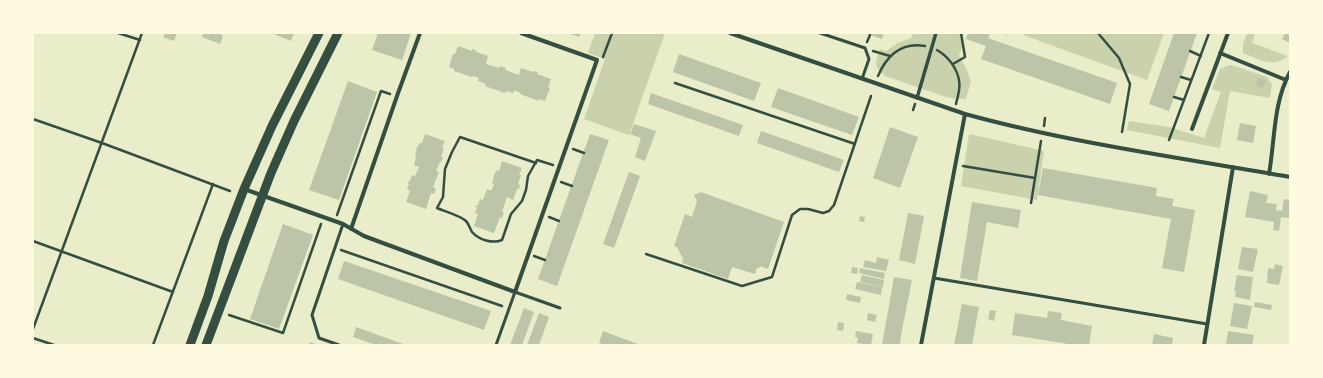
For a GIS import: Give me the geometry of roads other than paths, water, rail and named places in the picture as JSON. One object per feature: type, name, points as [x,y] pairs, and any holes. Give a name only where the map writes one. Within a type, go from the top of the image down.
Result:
[{"type":"main road","points":[[190,345],[208,296],[224,241],[244,188],[266,138],[319,33]]},
{"type":"main road","points":[[206,345],[262,195],[294,121],[338,33]]},
{"type":"street","points":[[351,229],[420,33]]},
{"type":"street","points":[[244,188],[343,224],[364,236],[515,292],[597,60],[521,33]]},
{"type":"street","points":[[730,33],[965,114],[1042,134],[1290,177]]},
{"type":"street","points":[[917,98],[936,33]]},
{"type":"street","points":[[1192,129],[1228,33]]},
{"type":"street","points":[[1220,53],[1286,80]]},
{"type":"street","points":[[1269,174],[1277,112],[1286,80],[1290,72]]},
{"type":"street","points":[[921,345],[965,114]]},
{"type":"street","points":[[1204,345],[1233,167]]},
{"type":"lane","points":[[820,33],[865,48],[869,59],[862,79]]},
{"type":"lane","points":[[339,345],[319,338],[312,315],[343,224]]},
{"type":"lane","points":[[934,278],[1207,324]]},
{"type":"lane","points":[[496,345],[515,292],[560,308]]}]
